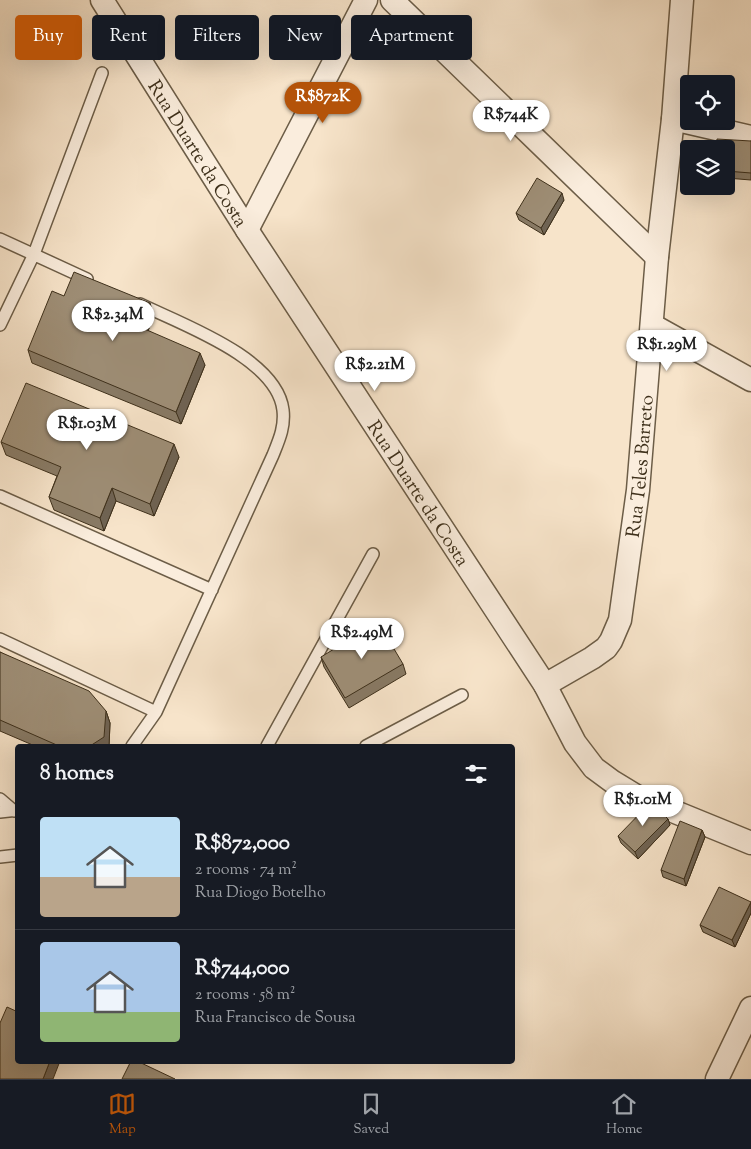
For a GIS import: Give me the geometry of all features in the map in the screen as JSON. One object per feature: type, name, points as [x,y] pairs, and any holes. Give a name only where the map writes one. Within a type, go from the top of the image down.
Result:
[{"type":"street","name":"Rua Duarte da Costa","points":[[102,0],[247,230],[545,685],[575,743],[594,768],[636,796],[751,843]]},
{"type":"street","points":[[247,230],[366,0]]},
{"type":"street","points":[[392,0],[657,257]]},
{"type":"street","name":"Rua Teles Barreto","points":[[545,685],[606,648],[620,620],[638,490],[657,257],[673,119],[682,0]]},
{"type":"street","points":[[673,119],[751,137]]},
{"type":"street","points":[[652,325],[751,380]]},
{"type":"street","points":[[717,1079],[751,1008]]},
{"type":"lane","points":[[0,325],[34,254],[102,74]]},
{"type":"lane","points":[[0,239],[95,283]]},
{"type":"lane","points":[[131,300],[236,351],[257,366],[277,389],[283,409],[283,429],[273,455],[156,712],[133,744]]},
{"type":"lane","points":[[0,496],[212,590]]},
{"type":"lane","points":[[268,744],[373,554]]},
{"type":"lane","points":[[0,639],[156,712]]},
{"type":"lane","points":[[370,744],[462,695]]},
{"type":"lane","points":[[0,799],[15,809]]},
{"type":"lane","points":[[0,812],[15,810]]},
{"type":"lane","points":[[0,858],[15,856]]},
{"type":"building","points":[[735,140],[751,141],[751,173],[735,172]]},
{"type":"building","points":[[537,178],[562,193],[541,228],[516,213]]},
{"type":"building","points":[[74,272],[150,303],[140,327],[200,353],[176,412],[28,350],[52,291],[64,296]]},
{"type":"building","points":[[26,383],[174,444],[150,504],[112,488],[100,518],[49,497],[61,467],[1,442]]},
{"type":"building","points":[[378,622],[403,664],[345,698],[321,657]]},
{"type":"building","points":[[0,652],[89,691],[106,711],[104,737],[93,744],[54,744],[0,720]]},
{"type":"building","points":[[651,802],[668,819],[635,852],[618,836]]},
{"type":"building","points":[[680,821],[702,830],[684,879],[661,870]]},
{"type":"building","points":[[719,887],[751,902],[732,940],[700,925]]},
{"type":"building","points":[[7,1007],[15,1011],[15,1064],[49,1064],[43,1079],[0,1079],[0,1023]]},
{"type":"building","points":[[130,1064],[143,1064],[175,1079],[122,1079]]}]
